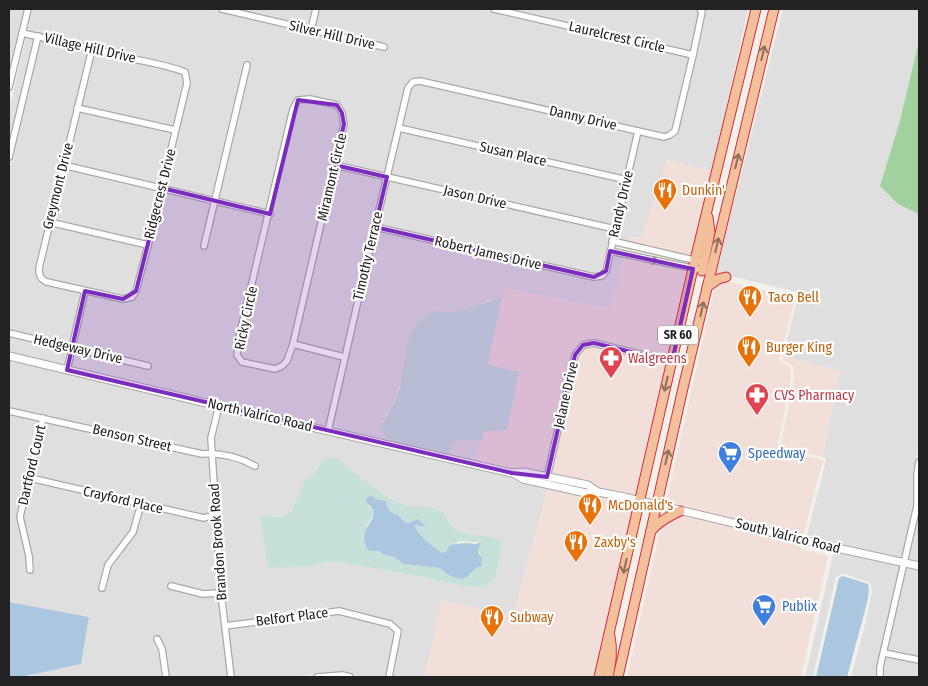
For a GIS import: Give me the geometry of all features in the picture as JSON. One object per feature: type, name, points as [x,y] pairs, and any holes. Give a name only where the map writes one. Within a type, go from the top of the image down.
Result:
[{"type":"highway","points":[[703,267],[710,232],[707,211],[756,9]]},
{"type":"highway","points":[[761,9],[773,10]]},
{"type":"highway","name":"SR 60","points":[[599,677],[672,362],[703,267],[773,10]]},
{"type":"highway","name":"SR 60","points":[[618,677],[707,288],[703,267]]},
{"type":"highway","points":[[707,288],[718,279],[726,277]]},
{"type":"highway","points":[[651,531],[667,517],[680,511]]},
{"type":"highway","points":[[608,677],[612,647],[609,631]]},
{"type":"street","points":[[9,87],[28,9]]},
{"type":"street","name":"Silver Hill Drive","points":[[222,9],[240,11],[384,47]]},
{"type":"street","points":[[311,30],[316,9]]},
{"type":"street","name":"Laurelcrest Circle","points":[[494,9],[693,55]]},
{"type":"street","points":[[693,55],[702,12],[700,9]]},
{"type":"street","name":"Village Hill Drive","points":[[22,33],[157,64]]},
{"type":"street","points":[[9,156],[38,36]]},
{"type":"street","name":"Greymont Drive","points":[[85,291],[43,280],[39,275],[39,268],[92,49]]},
{"type":"street","name":"Danny Drive","points":[[413,82],[420,81],[664,136],[670,135],[675,131],[693,55]]},
{"type":"street","name":"Ridgecrest Drive","points":[[85,291],[123,299],[132,296],[136,291],[187,83],[185,72],[157,64]]},
{"type":"street","points":[[204,246],[248,65]]},
{"type":"street","name":"Timothy Terrace","points":[[328,431],[408,88],[413,82]]},
{"type":"street","name":"Miramont Circle","points":[[270,214],[294,109],[298,100],[310,99],[337,105],[342,113],[344,124],[293,344]]},
{"type":"street","points":[[77,108],[176,130]]},
{"type":"street","name":"Susan Place","points":[[399,128],[627,180]]},
{"type":"street","name":"Randy Drive","points":[[602,276],[606,271],[638,131]]},
{"type":"street","points":[[63,164],[270,214]]},
{"type":"street","name":"Jason Drive","points":[[335,165],[615,230]]},
{"type":"street","name":"Ricky Circle","points":[[270,214],[238,342],[237,355],[242,362],[275,369],[287,361],[293,344]]},
{"type":"street","points":[[49,222],[148,245]]},
{"type":"street","name":"Robert James Drive","points":[[375,227],[594,278],[602,276]]},
{"type":"street","points":[[612,241],[703,267]]},
{"type":"street","points":[[610,251],[703,267]]},
{"type":"street","points":[[67,370],[85,291]]},
{"type":"street","name":"Hedgeway Drive","points":[[9,333],[148,366]]},
{"type":"street","name":"Jelane Drive","points":[[547,477],[575,355],[583,344],[594,342],[672,362]]},
{"type":"street","points":[[293,344],[344,357]]},
{"type":"street","name":"North Valrico Road","points":[[9,356],[512,473],[523,479],[586,493],[598,492],[656,505]]},
{"type":"street","name":"Brandon Brook Road","points":[[219,406],[211,438],[222,593],[231,677]]},
{"type":"street","name":"Benson Street","points":[[9,411],[202,454],[242,459],[255,466]]},
{"type":"street","name":"Dartford Court","points":[[30,570],[29,556],[20,517],[44,418]]},
{"type":"street","points":[[880,677],[880,667],[917,506],[919,462]]},
{"type":"street","name":"North Valrico Road","points":[[512,473],[524,472],[588,486],[598,492]]},
{"type":"street","name":"Crayford Place","points":[[30,478],[204,518],[216,514]]},
{"type":"street","points":[[102,588],[108,565],[133,532],[141,504]]},
{"type":"street","name":"South Valrico Road","points":[[656,505],[919,566]]},
{"type":"street","points":[[171,586],[203,594],[222,593]]},
{"type":"street","name":"Belfort Place","points":[[225,626],[339,611],[390,624],[398,631],[389,677]]},
{"type":"street","points":[[157,639],[162,649],[166,677]]},
{"type":"street","points":[[884,653],[919,660]]},
{"type":"street","points":[[317,677],[342,675],[350,677]]},
{"type":"highlighted area","points":[[298,100],[337,105],[342,113],[344,124],[335,165],[387,177],[375,227],[594,277],[606,271],[610,251],[693,269],[672,362],[594,343],[583,345],[575,355],[547,477],[512,473],[67,370],[85,291],[123,299],[136,291],[162,188],[270,214]]},
{"type":"shaded area","points":[[9,9],[25,9],[9,73]]},
{"type":"shaded area","points":[[32,9],[209,9],[386,50],[388,44],[315,27],[319,9],[481,9],[689,57],[672,129],[664,133],[421,78],[409,79],[405,87],[384,173],[339,163],[347,123],[345,112],[339,103],[310,96],[298,97],[290,108],[267,210],[219,198],[251,63],[245,62],[212,196],[166,186],[190,83],[186,69],[27,31]]},
{"type":"shaded area","points":[[244,9],[312,9],[308,26],[243,11]]},
{"type":"shaded area","points":[[508,9],[697,9],[699,12],[691,51]]},
{"type":"shaded area","points":[[704,9],[748,9],[712,171],[667,160],[642,238],[630,237],[628,241],[617,239],[641,135],[665,139],[672,137],[678,132],[706,12]]},
{"type":"shaded area","points":[[783,9],[919,9],[919,41],[899,124],[880,186],[898,204],[919,214],[919,445],[913,473],[914,506],[902,559],[835,545],[835,543],[807,535],[826,461],[823,457],[840,371],[783,356],[798,292],[730,276],[729,273],[716,273]]},
{"type":"shaded area","points":[[26,37],[34,39],[9,142],[9,102],[11,102]]},
{"type":"shaded area","points":[[40,40],[88,51],[35,268],[36,275],[41,283],[81,293],[69,344],[9,330],[9,171]]},
{"type":"shaded area","points":[[94,53],[182,74],[183,82],[173,126],[81,105]]},
{"type":"shaded area","points":[[420,84],[634,133],[624,176],[403,126],[412,89],[415,85]]},
{"type":"shaded area","points":[[310,102],[335,107],[339,114],[340,124],[290,343],[284,360],[274,366],[244,359],[240,354],[297,110],[300,103]]},
{"type":"shaded area","points":[[80,111],[171,132],[159,185],[67,162]]},
{"type":"shaded area","points":[[401,132],[623,182],[612,226],[391,175]]},
{"type":"shaded area","points":[[667,160],[712,171],[693,256],[628,241],[629,237],[642,238]]},
{"type":"shaded area","points":[[66,168],[158,191],[145,242],[53,219]]},
{"type":"shaded area","points":[[337,169],[383,179],[342,353],[297,342]]},
{"type":"shaded area","points":[[389,181],[611,232],[602,269],[600,273],[593,274],[379,225]]},
{"type":"shaded area","points":[[164,192],[211,202],[200,248],[207,249],[217,204],[266,216],[235,342],[234,357],[241,365],[274,372],[283,369],[290,363],[296,348],[340,359],[325,427],[70,368],[74,352],[150,369],[151,363],[75,346],[88,295],[122,302],[133,299],[138,292]]},
{"type":"shaded area","points":[[52,225],[144,248],[129,294],[122,296],[45,278],[42,274],[42,268]]},
{"type":"shaded area","points":[[377,231],[593,280],[603,280],[606,278],[613,255],[624,257],[611,309],[504,288],[502,297],[475,307],[455,312],[432,312],[402,378],[396,398],[382,422],[455,440],[481,441],[475,462],[332,429]]},
{"type":"shaded area","points":[[624,257],[689,271],[669,358],[595,340],[583,342],[572,354],[543,477],[475,462],[484,432],[507,430],[519,372],[488,364],[504,288],[611,309]]},
{"type":"shaded area","points":[[725,281],[795,299],[779,361],[790,367],[791,378],[777,449],[823,460],[800,548],[828,556],[801,677],[627,677],[715,286],[719,282]]},
{"type":"shaded area","points":[[502,297],[488,364],[519,372],[507,430],[484,432],[481,441],[455,440],[448,453],[392,442],[380,430],[400,389],[408,344],[411,334],[417,325],[431,312],[458,311]]},
{"type":"shaded area","points":[[9,336],[67,350],[64,366],[9,353]]},
{"type":"shaded area","points":[[788,336],[784,356],[840,371],[823,457],[780,448],[794,379],[793,366],[782,360]]},
{"type":"shaded area","points":[[594,346],[668,364],[637,498],[550,479],[578,357],[585,347]]},
{"type":"shaded area","points":[[9,359],[215,408],[208,438],[208,451],[9,407]]},
{"type":"shaded area","points":[[222,410],[549,485],[513,617],[433,642],[424,677],[393,677],[401,632],[391,621],[339,608],[228,622],[215,457],[241,462],[256,470],[259,465],[242,456],[215,451],[215,439]],"holes":[[[337,458],[389,498],[407,506],[443,512],[450,526],[456,531],[502,541],[494,580],[484,587],[450,583],[339,562],[327,562],[311,566],[261,516],[277,517],[290,513],[301,491],[304,479],[310,478],[318,467]]]},
{"type":"shaded area","points":[[9,414],[39,420],[17,516],[26,557],[27,573],[34,573],[33,556],[23,517],[32,482],[137,506],[130,531],[105,564],[98,590],[104,592],[111,566],[136,534],[143,508],[203,521],[213,519],[218,590],[203,591],[169,582],[167,588],[202,597],[218,596],[228,677],[169,677],[165,649],[158,635],[152,638],[158,650],[162,677],[31,677],[34,674],[81,664],[89,617],[9,602]]},
{"type":"shaded area","points":[[46,421],[201,457],[208,457],[212,512],[204,515],[34,476]]},
{"type":"shaded area","points":[[337,458],[389,498],[407,506],[429,507],[443,512],[455,530],[502,541],[494,580],[484,587],[464,586],[339,562],[327,562],[311,566],[268,568],[260,516],[277,517],[290,513],[301,491],[304,479],[310,478],[325,459]],"holes":[[[367,505],[387,506],[391,512],[398,515],[405,522],[408,523],[418,519],[415,527],[417,531],[442,554],[446,552],[450,545],[458,541],[480,543],[478,550],[481,555],[480,568],[476,568],[470,575],[449,575],[440,568],[403,564],[394,557],[382,554],[380,551],[369,551],[365,542],[365,536],[373,513]]]},
{"type":"shaded area","points":[[549,485],[635,504],[596,677],[424,677],[441,600],[513,617]]},
{"type":"shaded area","points":[[371,496],[378,500],[386,501],[391,512],[398,515],[405,522],[408,523],[418,519],[426,527],[416,525],[417,531],[427,542],[442,553],[446,552],[450,545],[481,543],[478,550],[482,558],[481,567],[476,568],[467,577],[462,579],[449,575],[440,568],[403,564],[394,557],[382,554],[380,551],[369,551],[364,538],[373,516],[372,510],[366,501]]},
{"type":"shaded area","points":[[919,513],[919,563],[908,561]]},
{"type":"shaded area","points":[[834,551],[900,565],[877,666],[877,677],[851,677],[866,621],[872,591],[871,584],[841,574],[836,577],[813,677],[805,677]]},
{"type":"shaded area","points":[[907,567],[919,569],[919,657],[888,650]]},
{"type":"shaded area","points":[[843,576],[868,584],[867,603],[847,677],[816,677],[839,578]]},
{"type":"shaded area","points":[[9,602],[89,617],[81,664],[21,677],[9,677]]},
{"type":"shaded area","points":[[339,614],[389,626],[394,632],[386,677],[363,677],[342,672],[294,677],[235,677],[228,628]]},
{"type":"shaded area","points":[[886,656],[919,663],[919,677],[884,677],[883,668]]},
{"type":"green space","points":[[919,41],[919,214],[898,204],[880,186],[899,124]]},
{"type":"place","name":"Dunkin'","points":[[665,211]]},
{"type":"place","name":"Taco Bell","points":[[750,318]]},
{"type":"place","name":"Burger King","points":[[749,368]]},
{"type":"place","name":"Walgreens","points":[[611,379]]},
{"type":"place","name":"CVS Pharmacy","points":[[757,416]]},
{"type":"place","name":"Speedway","points":[[730,474]]},
{"type":"place","name":"McDonald's","points":[[590,526]]},
{"type":"place","name":"Zaxby's","points":[[576,563]]},
{"type":"place","name":"Publix","points":[[764,627]]},
{"type":"place","name":"Subway","points":[[492,638]]}]
